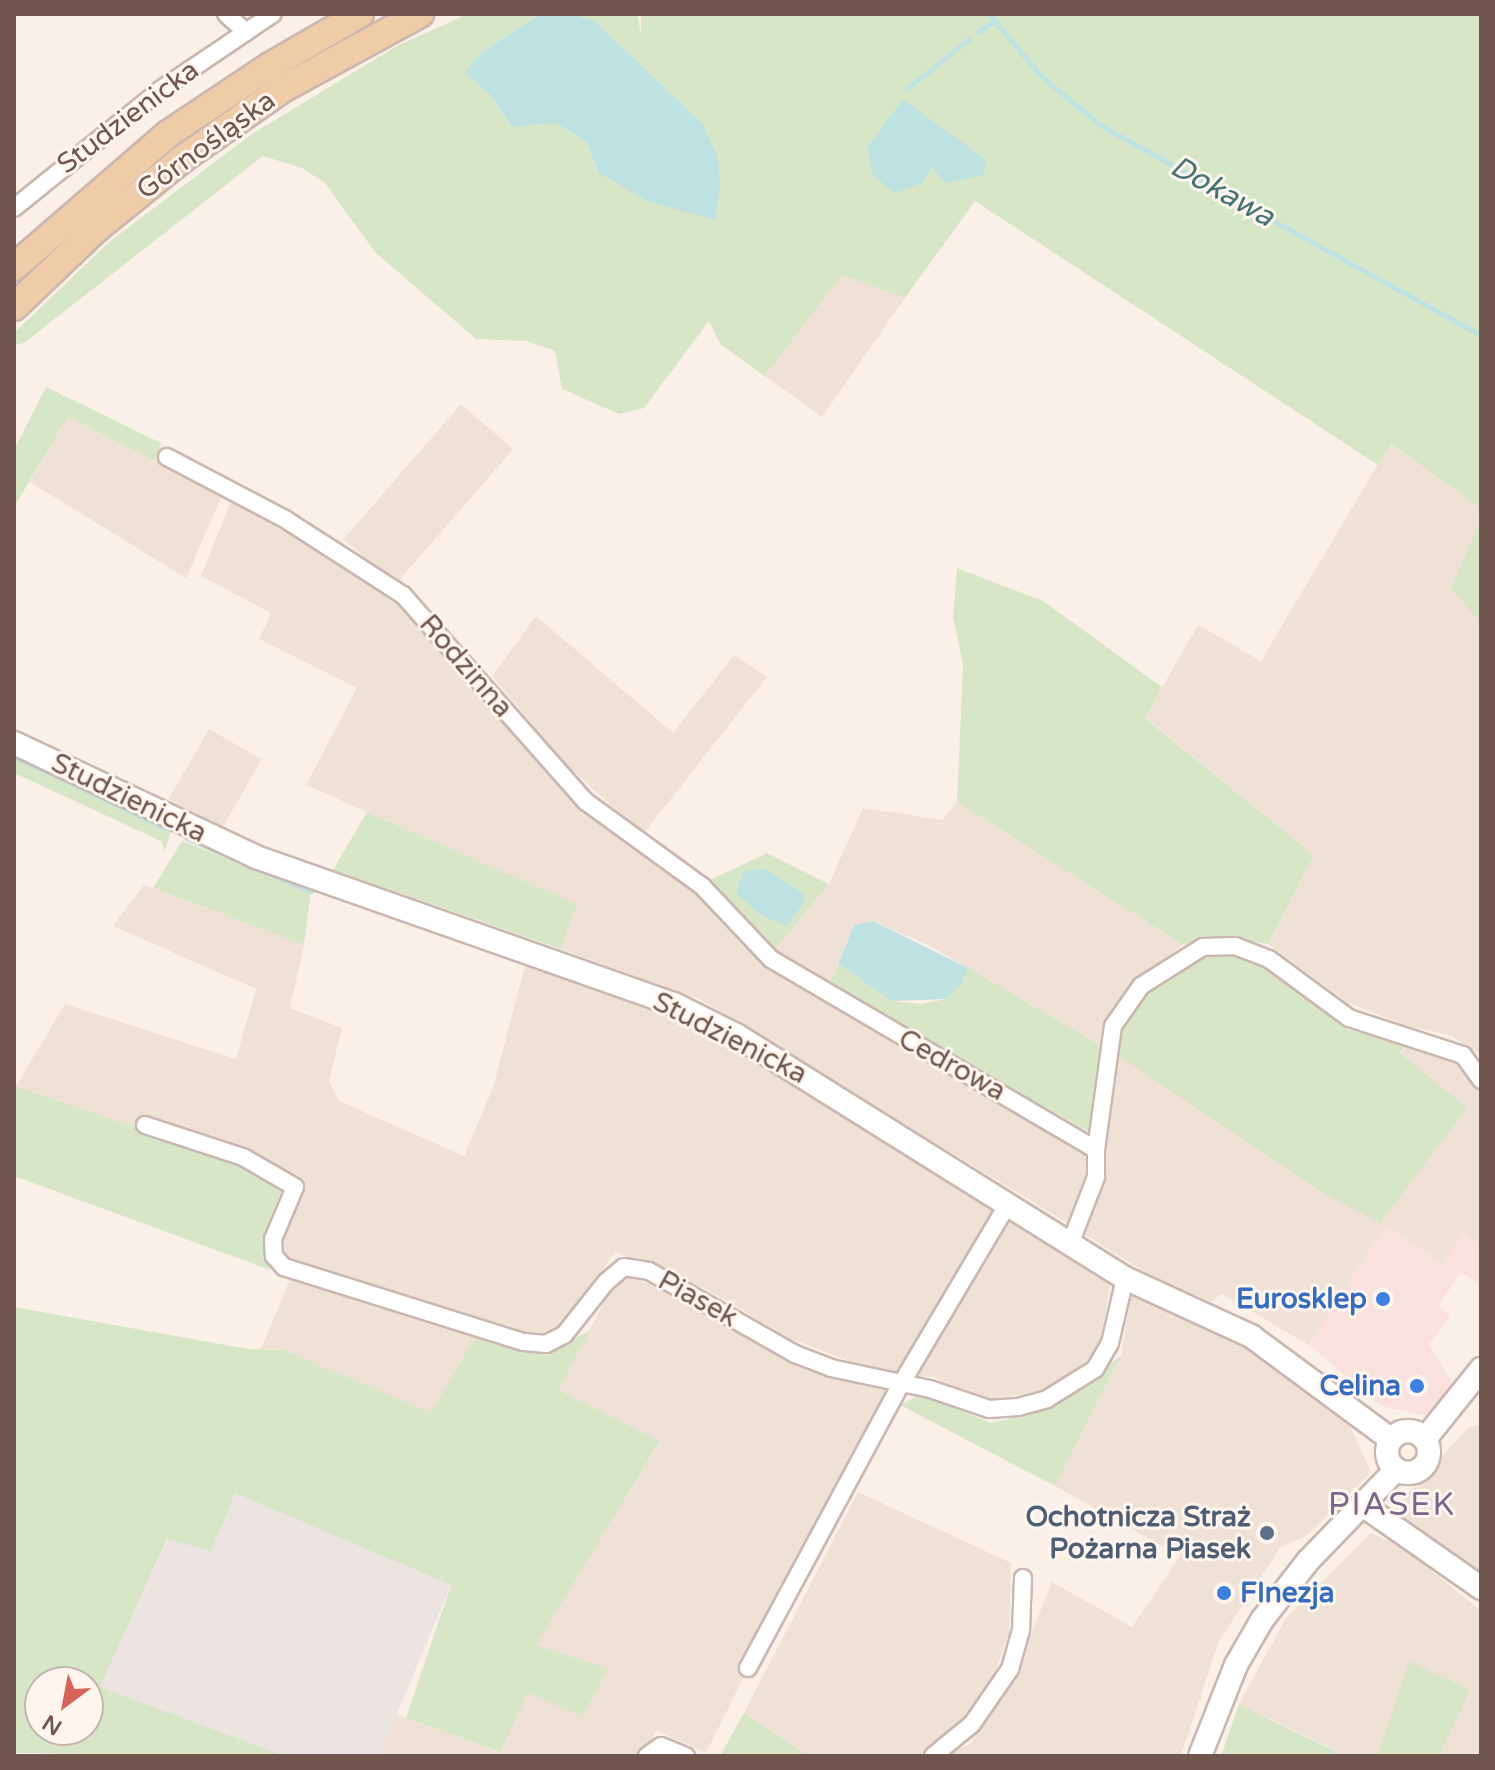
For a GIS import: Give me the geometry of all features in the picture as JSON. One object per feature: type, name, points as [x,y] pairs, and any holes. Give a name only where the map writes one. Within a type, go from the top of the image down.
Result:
[{"type":"main road","name":"Górnośląska","points":[[14,267],[168,134],[270,66],[360,14]]},
{"type":"main road","name":"Górnośląska","points":[[14,307],[96,229],[181,160],[284,88],[420,14]]},
{"type":"street","points":[[226,14],[246,32]]},
{"type":"street","name":"Studzienicka","points":[[14,208],[160,90],[273,14]]},
{"type":"street","name":"Rodzinna","points":[[167,457],[285,519],[403,595],[585,801],[702,886],[731,917]]},
{"type":"street","name":"Studzienicka","points":[[14,743],[256,857],[674,1004],[838,1095],[1125,1278],[1251,1336],[1390,1439]]},
{"type":"street","name":"Cedrowa","points":[[731,917],[771,959],[1096,1150]]},
{"type":"street","points":[[1070,1244],[1096,1177],[1096,1150],[1113,1026],[1141,986],[1203,947],[1235,946],[1269,959],[1349,1018],[1463,1055],[1481,1080]]},
{"type":"street","name":"Piasek","points":[[145,1125],[265,1166],[295,1187],[273,1239],[274,1256],[284,1267],[524,1342],[546,1344],[564,1335],[606,1282],[624,1267],[649,1271],[795,1354],[831,1368],[989,1409],[1047,1399],[1081,1380],[1105,1357],[1125,1278]]},
{"type":"street","points":[[748,1668],[901,1384],[1008,1204]]},
{"type":"street","points":[[1425,1439],[1481,1369]]},
{"type":"street","points":[[1409,1431],[1425,1439],[1429,1453],[1423,1468],[1412,1474],[1396,1470],[1387,1454],[1390,1439],[1409,1431]]},
{"type":"street","points":[[1200,1756],[1236,1665],[1262,1620],[1308,1561],[1396,1470]]},
{"type":"street","points":[[1364,1506],[1481,1588]]},
{"type":"street","points":[[933,1756],[972,1724],[1010,1669],[1021,1630],[1023,1578]]},
{"type":"street","points":[[647,1756],[661,1746],[686,1756]]},
{"type":"shaded area","points":[[842,275],[905,298],[822,417],[765,376]]},
{"type":"shaded area","points":[[461,404],[513,449],[396,584],[344,539]]},
{"type":"shaded area","points":[[68,417],[222,495],[186,578],[30,482]]},
{"type":"shaded area","points":[[1390,444],[1481,509],[1481,522],[1451,588],[1481,623],[1481,1055],[1452,1036],[1404,1025],[1347,1002],[1268,944],[1314,855],[1145,717],[1198,625],[1261,661]]},
{"type":"shaded area","points":[[232,499],[402,603],[580,805],[695,886],[769,967],[1088,1151],[1089,1170],[1069,1224],[701,1000],[561,949],[576,904],[306,785],[357,688],[259,639],[271,613],[201,576]]},
{"type":"shaded area","points":[[536,616],[673,733],[734,655],[767,677],[643,834],[562,761],[492,676]]},
{"type":"shaded area","points":[[209,729],[262,760],[221,830],[168,799]]},
{"type":"shaded area","points":[[957,802],[1183,945],[1127,986],[1102,1046],[928,945],[873,921],[854,925],[828,986],[775,952],[829,884],[863,808],[942,820]]},
{"type":"shaded area","points":[[144,885],[304,945],[290,1008],[342,1028],[329,1081],[339,1101],[464,1156],[493,1088],[526,962],[714,1035],[1111,1278],[1098,1355],[1084,1370],[1039,1391],[997,1399],[965,1396],[935,1377],[889,1376],[789,1338],[704,1288],[615,1252],[561,1331],[535,1340],[285,1259],[278,1246],[305,1178],[284,1184],[260,1170],[16,1086],[65,1004],[236,1059],[256,989],[113,926]]},
{"type":"shaded area","points":[[1408,1042],[1470,1062],[1481,1091],[1481,1246],[1463,1233],[1442,1265],[1386,1226],[1309,1345],[1222,1294],[1211,1301],[1161,1282],[1081,1232],[1105,1153],[1114,1053],[1323,1193]]},
{"type":"shaded area","points":[[1386,1226],[1442,1264],[1463,1233],[1481,1246],[1481,1286],[1461,1272],[1439,1305],[1450,1317],[1429,1344],[1456,1389],[1432,1417],[1381,1406],[1309,1345]]},
{"type":"shaded area","points":[[628,1275],[887,1388],[706,1753],[657,1731],[638,1756],[380,1756],[392,1713],[499,1752],[528,1693],[582,1717],[608,1670],[535,1645],[660,1442],[559,1390],[610,1290]]},
{"type":"shaded area","points":[[291,1277],[477,1334],[431,1414],[284,1350],[261,1349]]},
{"type":"shaded area","points":[[1132,1288],[1265,1343],[1350,1426],[1371,1472],[1309,1534],[1280,1548],[1219,1641],[1181,1756],[946,1756],[971,1743],[1014,1677],[1052,1582],[1132,1627],[1180,1556],[1055,1486],[1121,1356]]},
{"type":"shaded area","points":[[1481,1425],[1481,1576],[1397,1518],[1397,1505],[1469,1427]]},
{"type":"shaded area","points":[[234,1492],[451,1585],[379,1756],[285,1756],[104,1689],[104,1676],[168,1539]]},
{"type":"shaded area","points":[[858,1492],[1011,1563],[1009,1633],[991,1683],[963,1727],[917,1756],[808,1756],[744,1713]]},
{"type":"shaded area","points":[[1371,1533],[1405,1549],[1481,1611],[1481,1756],[1335,1756],[1337,1751],[1239,1704],[1286,1618]]},
{"type":"green space","points":[[468,14],[540,14],[480,53],[466,73],[491,96],[512,127],[556,123],[586,142],[599,173],[702,123],[596,22],[573,14],[637,14],[641,33],[641,14],[1481,14],[1481,509],[1391,444],[1378,465],[975,201],[905,298],[842,275],[765,376],[720,344],[709,321],[644,408],[619,414],[562,389],[555,351],[527,341],[476,339],[375,252],[325,183],[302,168],[263,156],[24,343],[14,345],[14,333],[109,242],[252,134],[397,46]]},
{"type":"green space","points":[[46,387],[161,443],[155,461],[68,417],[14,507],[14,450]]},
{"type":"green space","points":[[1481,522],[1481,623],[1450,588]]},
{"type":"green space","points":[[957,568],[1043,601],[1162,687],[1145,718],[1314,855],[1268,944],[1212,936],[1183,945],[957,802],[963,664],[953,617]]},
{"type":"green space","points":[[14,752],[172,828],[165,851],[161,841],[14,773]]},
{"type":"green space","points":[[367,812],[577,904],[561,949],[333,870]]},
{"type":"green space","points":[[182,841],[311,891],[304,945],[153,888]]},
{"type":"green space","points":[[767,853],[829,884],[775,951],[708,881]]},
{"type":"green space","points":[[1229,952],[1268,968],[1348,1030],[1408,1042],[1400,1053],[1467,1108],[1380,1223],[1323,1193],[1114,1053],[1119,1026],[1144,992],[1202,956]]},
{"type":"green space","points":[[838,964],[892,1001],[920,1004],[946,999],[961,985],[968,968],[1102,1046],[1091,1133],[828,986]]},
{"type":"green space","points":[[16,1086],[260,1170],[284,1184],[264,1235],[270,1270],[14,1176]]},
{"type":"green space","points":[[14,1307],[248,1349],[284,1350],[431,1413],[477,1334],[548,1355],[590,1330],[559,1390],[660,1441],[536,1645],[609,1669],[582,1717],[528,1693],[500,1752],[406,1718],[451,1585],[235,1493],[211,1551],[167,1539],[104,1678],[104,1666],[24,1666],[24,1746],[104,1746],[104,1688],[285,1756],[14,1753]]},
{"type":"green space","points":[[1121,1356],[1055,1486],[900,1405],[922,1394],[991,1423],[1041,1411]]},
{"type":"green space","points":[[1409,1661],[1470,1690],[1439,1756],[1377,1756]]},
{"type":"green space","points":[[1239,1704],[1337,1752],[1335,1756],[1221,1756]]},
{"type":"green space","points":[[744,1713],[808,1756],[720,1756]]},
{"type":"water","points":[[540,14],[573,14],[596,22],[702,123],[717,155],[720,184],[715,220],[647,201],[599,173],[586,142],[556,123],[512,127],[491,96],[465,73],[480,53]]},
{"type":"water","points":[[903,99],[985,159],[984,175],[945,183],[932,167],[922,183],[894,193],[873,175],[867,148]]},
{"type":"water","points":[[766,869],[802,893],[805,901],[787,926],[759,914],[736,892],[744,871]]},
{"type":"water","points":[[873,921],[968,968],[961,985],[946,999],[892,1001],[838,964],[854,925]]},
{"type":"waterway","name":"Dokawa","points":[[989,14],[1041,76],[1100,125],[1481,335]]},
{"type":"waterway","points":[[978,32],[993,22]]},
{"type":"waterway","points":[[906,89],[969,39]]},
{"type":"waterway","points":[[14,756],[165,828]]},
{"type":"waterway","points":[[186,838],[311,891]]},
{"type":"place","name":"Eurosklep","points":[[1383,1299]]},
{"type":"place","name":"Celina","points":[[1417,1386]]},
{"type":"place","name":"Ochotnicza Straż Pożarna Piasek","points":[[1267,1533]]},
{"type":"place","name":"FInezja","points":[[1224,1593]]},
{"type":"district","name":"PIASEK","points":[[1392,1505]]}]
